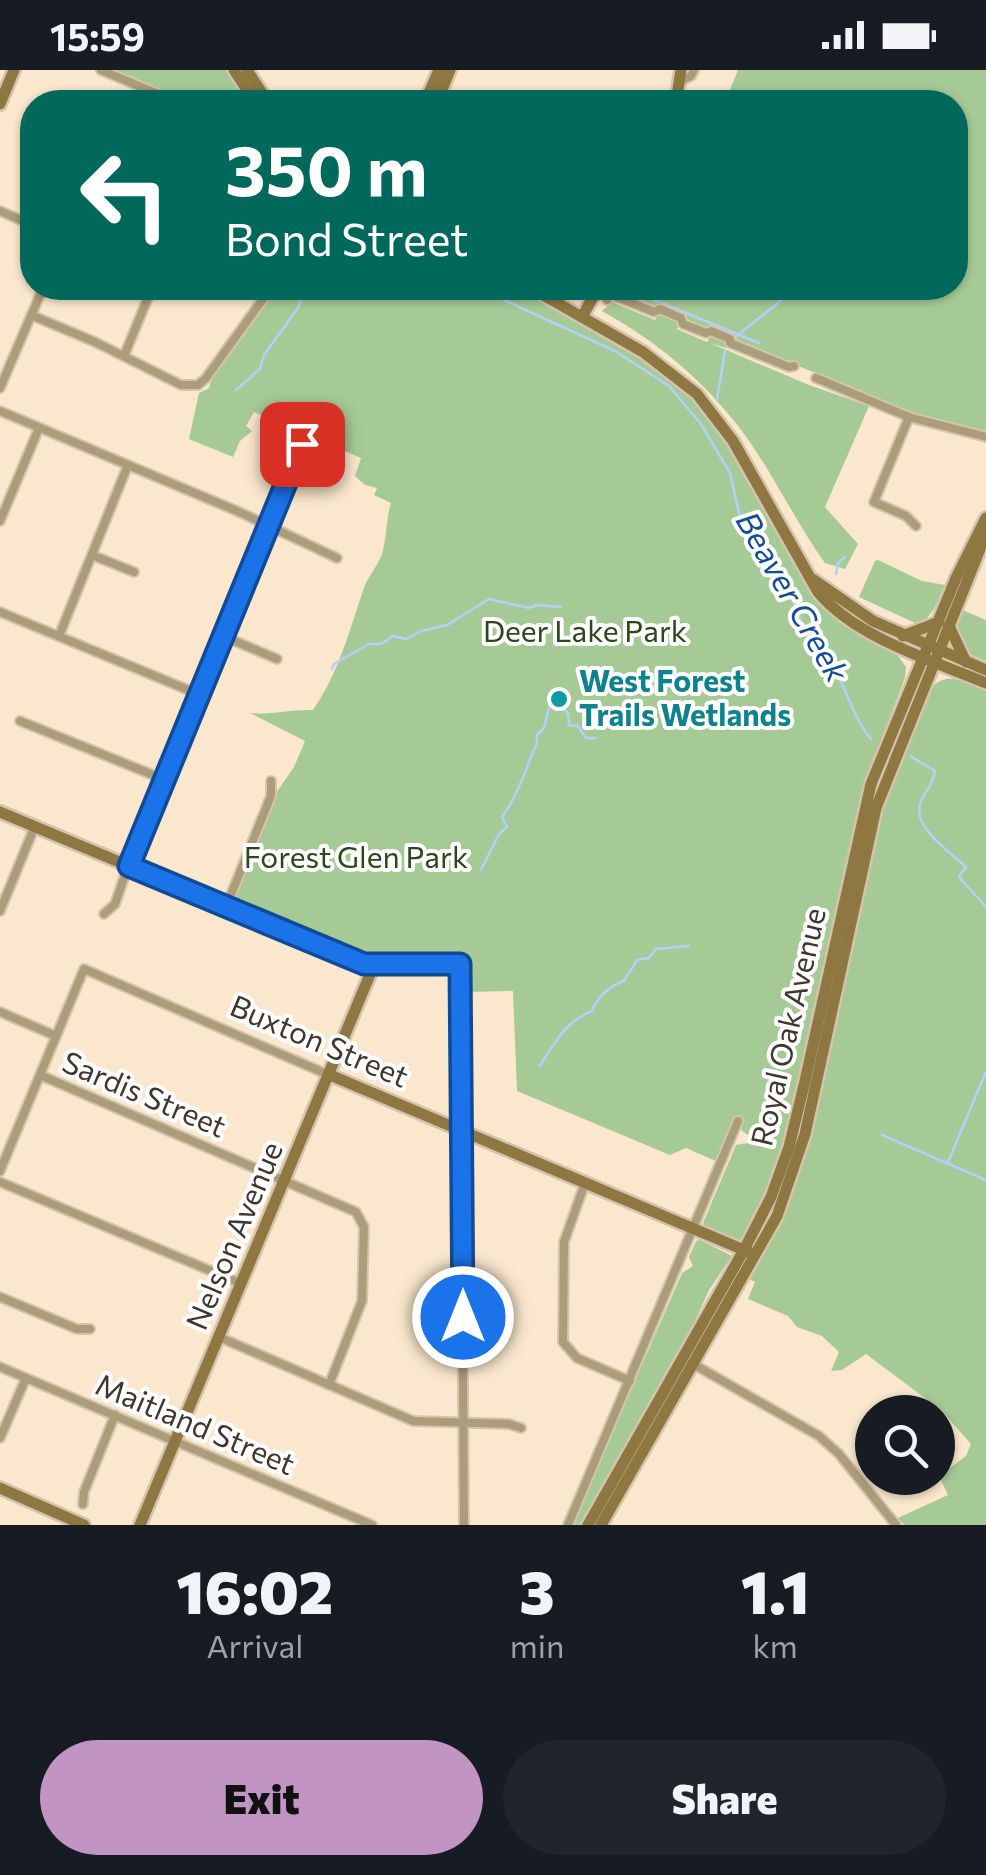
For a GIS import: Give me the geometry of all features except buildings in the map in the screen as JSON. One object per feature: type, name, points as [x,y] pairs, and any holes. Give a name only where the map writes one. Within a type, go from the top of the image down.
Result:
[{"type":"main road","points":[[0,104],[14,70]]},
{"type":"main road","points":[[552,300],[663,365],[709,408],[733,442],[786,541],[811,578],[902,641],[961,666],[986,684]]},
{"type":"main road","points":[[582,317],[599,300]]},
{"type":"main road","name":"Royal Oak Avenue","points":[[944,624],[956,578],[986,518]]},
{"type":"main road","name":"Royal Oak Avenue","points":[[588,1525],[750,1252],[777,1216],[794,1171],[866,802],[910,684],[931,653],[986,534]]},
{"type":"main road","points":[[902,641],[944,624],[961,666]]},
{"type":"main road","points":[[902,641],[910,684]]},
{"type":"main road","name":"Royal Oak Avenue","points":[[834,970],[876,808],[925,683],[931,653]]},
{"type":"main road","points":[[925,683],[961,666],[986,670]]},
{"type":"main road","points":[[0,812],[374,965]]},
{"type":"main road","name":"Nelson Avenue","points":[[140,1525],[374,965]]},
{"type":"main road","name":"Buxton Street","points":[[330,1075],[750,1252]]},
{"type":"main road","name":"Royal Oak Avenue","points":[[601,1525],[693,1364],[750,1252]]},
{"type":"main road","points":[[0,1488],[84,1525]]},
{"type":"street","points":[[101,70],[148,90]]},
{"type":"street","points":[[681,75],[692,76],[694,70]]},
{"type":"street","points":[[0,388],[38,300]]},
{"type":"street","points":[[124,356],[147,300]]},
{"type":"street","points":[[31,315],[176,384],[201,384],[262,300]]},
{"type":"street","points":[[621,300],[654,312],[660,309],[681,318],[684,324],[706,333],[712,331],[730,339],[730,343],[794,366]]},
{"type":"street","points":[[816,378],[909,417],[986,436]]},
{"type":"street","points":[[0,411],[337,558]]},
{"type":"street","points":[[909,417],[874,502],[906,516],[916,526]]},
{"type":"street","points":[[1,514],[39,428]]},
{"type":"street","points":[[104,914],[115,904],[302,444]]},
{"type":"street","points":[[59,636],[128,465]]},
{"type":"street","points":[[92,555],[134,572]]},
{"type":"street","points":[[0,612],[198,694]]},
{"type":"street","points":[[223,636],[276,659]]},
{"type":"street","points":[[20,721],[163,779]]},
{"type":"street","points":[[226,906],[271,796],[271,781]]},
{"type":"street","points":[[1,907],[35,826]]},
{"type":"street","points":[[374,965],[460,964],[464,1525]]},
{"type":"street","name":"Buxton Street","points":[[56,1036],[84,969],[330,1075]]},
{"type":"street","name":"Sardis Street","points":[[0,1012],[56,1036]]},
{"type":"street","points":[[0,1170],[56,1036]]},
{"type":"street","name":"Sardis Street","points":[[40,1075],[348,1206],[359,1215],[364,1228],[362,1301],[329,1384]]},
{"type":"street","name":"Royal Oak Avenue","points":[[568,1525],[738,1121]]},
{"type":"street","points":[[0,1182],[242,1284]]},
{"type":"street","points":[[585,1183],[563,1248],[564,1342],[576,1358],[630,1381]]},
{"type":"street","points":[[0,1297],[77,1329],[90,1329]]},
{"type":"street","points":[[219,1337],[413,1421],[509,1424],[521,1428]]},
{"type":"street","points":[[693,1364],[819,1436],[839,1454],[896,1525]]},
{"type":"street","name":"Maitland Street","points":[[0,1366],[372,1525]]},
{"type":"street","points":[[0,1438],[26,1378]]},
{"type":"street","points":[[83,1504],[84,1492],[115,1416]]},
{"type":"green space","points":[[114,70],[230,70],[244,90],[159,90]]},
{"type":"green space","points":[[738,70],[986,70],[986,431],[906,411],[643,301],[968,300],[968,90],[730,90]]},
{"type":"green space","name":"Deer Lake Park","points":[[267,300],[539,300],[643,358],[672,379],[717,425],[794,565],[816,597],[848,628],[898,656],[906,667],[863,788],[823,968],[843,972],[887,786],[933,686],[952,679],[986,691],[986,1525],[904,1525],[898,1518],[955,1495],[955,1464],[966,1456],[971,1444],[955,1426],[955,1395],[921,1395],[866,1354],[842,1370],[831,1371],[839,1352],[822,1336],[797,1327],[788,1316],[748,1299],[755,1282],[747,1278],[770,1236],[819,1084],[801,1080],[770,1190],[761,1211],[739,1242],[707,1229],[703,1223],[736,1145],[748,1143],[750,1136],[742,1131],[740,1122],[718,1162],[686,1148],[670,1155],[517,1091],[513,991],[465,992],[464,960],[372,960],[235,903],[234,897],[276,793],[294,767],[305,741],[250,713],[313,710],[337,666],[365,585],[382,554],[391,503],[374,495],[377,488],[365,485],[355,476],[361,458],[254,412],[246,426],[252,431],[240,441],[233,457],[189,439],[199,393],[209,388],[212,377]]},
{"type":"green space","points":[[612,302],[655,320],[660,311],[680,320],[677,329],[707,342],[712,332],[729,339],[726,348],[710,343],[869,406],[825,507],[858,544],[845,569],[825,563],[727,412],[678,364],[602,311]]},
{"type":"green space","points":[[878,560],[922,581],[945,585],[923,623],[915,623],[859,597]]},
{"type":"green space","points":[[960,609],[986,620],[986,661],[967,653],[955,626]]},
{"type":"green space","points":[[700,1240],[732,1256],[709,1290],[599,1491],[698,1320],[710,1291],[699,1321],[583,1525],[586,1513],[579,1525],[572,1525],[682,1273],[693,1266],[689,1257]]},
{"type":"waterway","name":"Beaver Creek","points":[[236,390],[260,369],[264,355],[301,300]]},
{"type":"waterway","name":"Beaver Creek","points":[[504,300],[615,351],[669,386],[701,424],[730,473],[742,526],[764,540],[802,623],[832,664],[871,739]]},
{"type":"waterway","points":[[654,300],[759,343]]},
{"type":"waterway","points":[[735,337],[782,300]]},
{"type":"waterway","points":[[717,399],[725,351]]},
{"type":"waterway","points":[[836,574],[838,563],[845,557]]},
{"type":"waterway","points":[[332,669],[334,664],[369,644],[381,644],[393,636],[406,639],[447,625],[489,599],[529,608],[561,607]]},
{"type":"waterway","points":[[813,631],[819,615]]},
{"type":"waterway","points":[[481,870],[499,834],[507,827],[502,817],[513,800],[537,735],[544,728],[550,704],[560,705],[568,713],[569,725],[578,726],[586,738],[595,738]]},
{"type":"waterway","name":"Beaver Creek","points":[[910,756],[935,771],[919,809],[925,828],[966,867],[959,877],[986,907]]},
{"type":"waterway","points":[[540,1066],[562,1034],[592,1011],[605,992],[624,981],[637,960],[649,958],[656,949],[689,946]]},
{"type":"waterway","points":[[948,1162],[986,1072]]},
{"type":"waterway","points":[[882,1135],[986,1180]]},
{"type":"place","name":"West Forest Trails Wetlands","points":[[559,699]]},
{"type":"route","points":[[302,444],[129,866],[364,964],[460,964],[463,1317]]},
{"type":"park label","name":"Forest Glen Park","points":[[356,858]]}]
